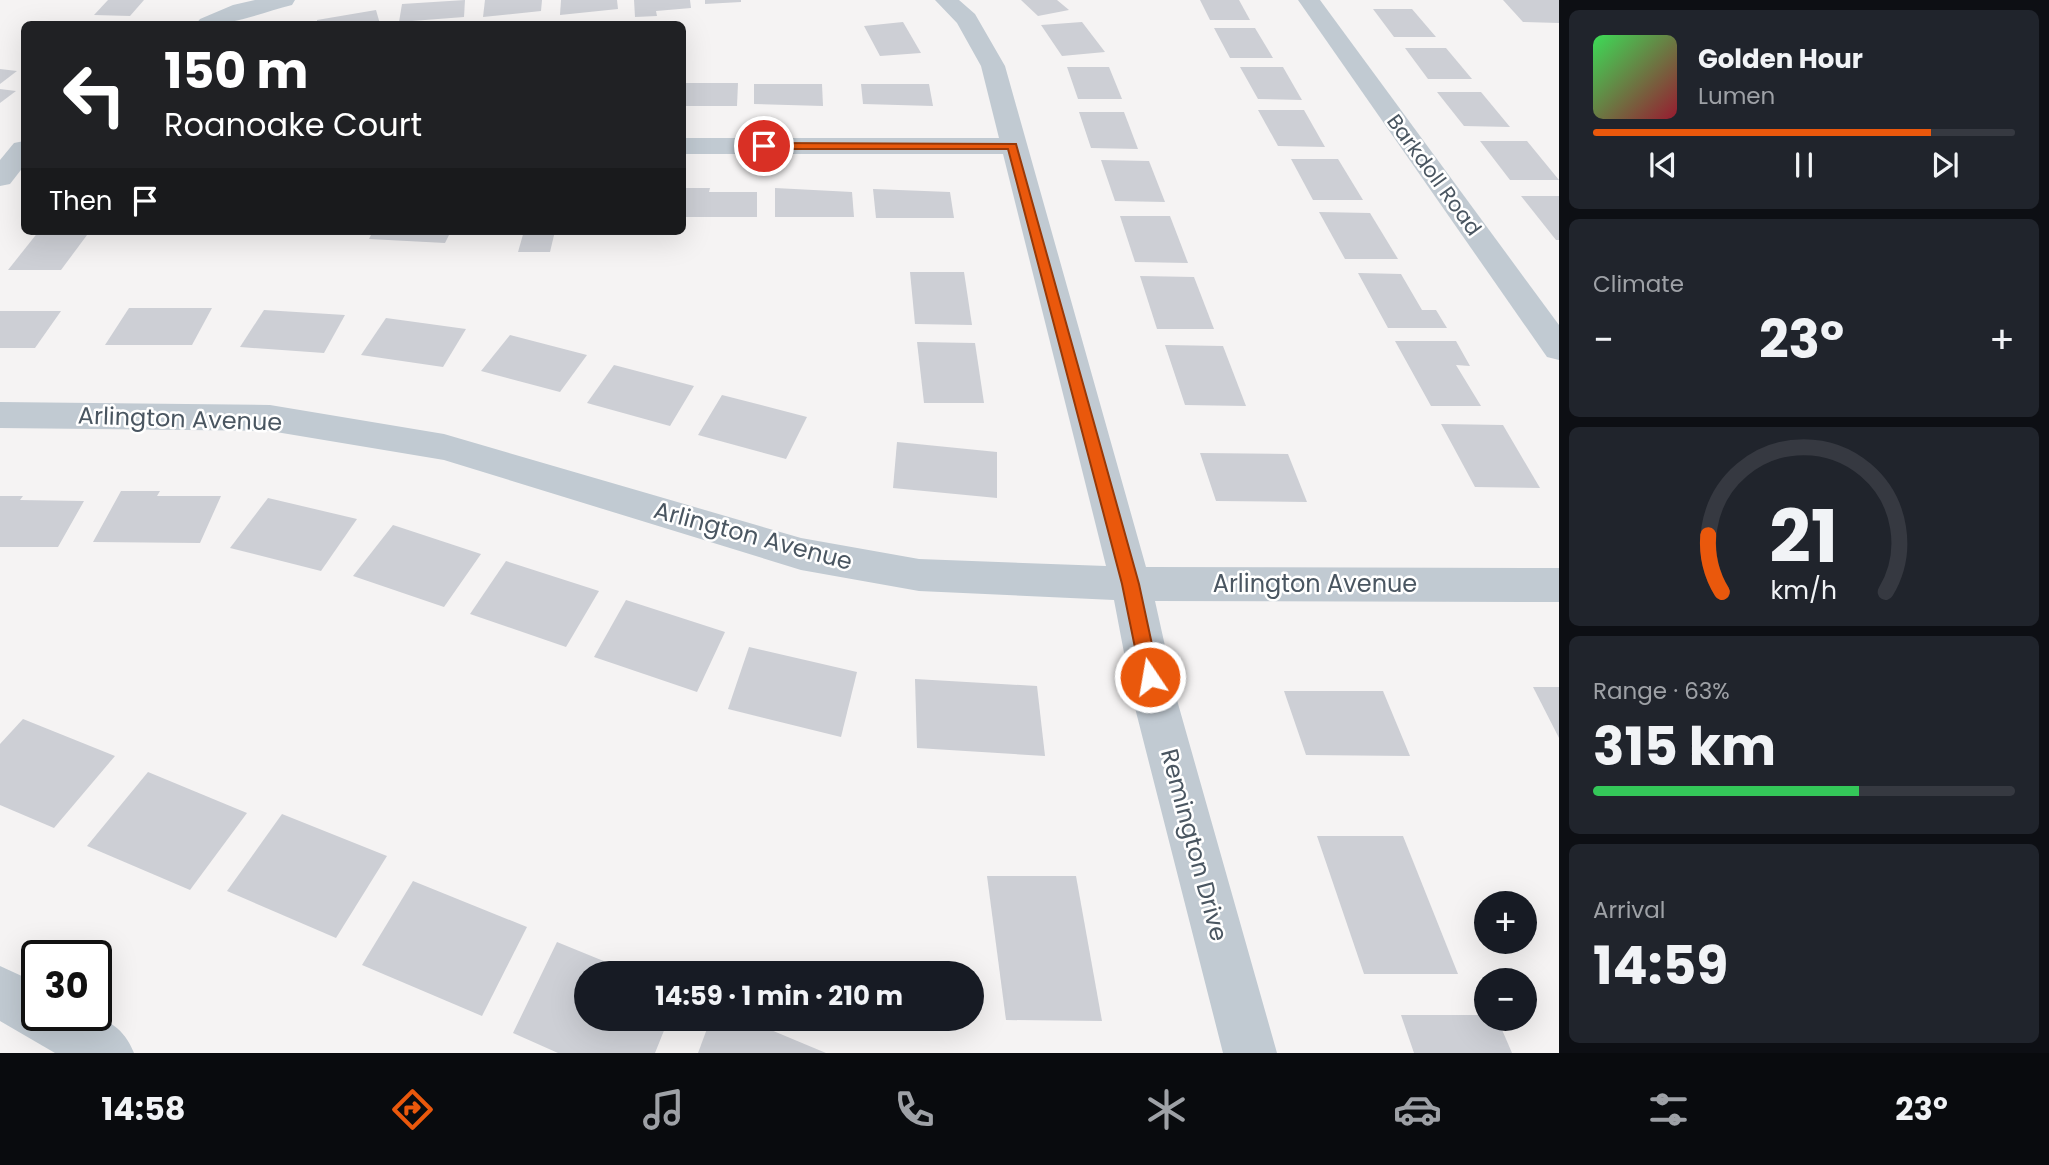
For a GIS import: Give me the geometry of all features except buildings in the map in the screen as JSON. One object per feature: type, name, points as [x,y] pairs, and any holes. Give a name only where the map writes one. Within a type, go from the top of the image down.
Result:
[{"type":"street","points":[[213,21],[237,5],[284,0]]},
{"type":"street","name":"Remington Drive","points":[[946,0],[967,19],[993,66],[1130,584],[1155,700],[1250,1053]]},
{"type":"street","name":"Barkdoll Road","points":[[1309,0],[1559,349]]},
{"type":"street","points":[[686,146],[1012,146]]},
{"type":"street","points":[[0,178],[21,153]]},
{"type":"street","name":"Arlington Avenue","points":[[0,415],[270,418],[444,447],[801,554],[919,575],[1130,584],[1559,585]]},
{"type":"street","points":[[0,992],[21,1004]]},
{"type":"street","points":[[69,1031],[107,1053]]},
{"type":"route","points":[[764,146],[1012,146],[1130,584],[1150,677]]}]
